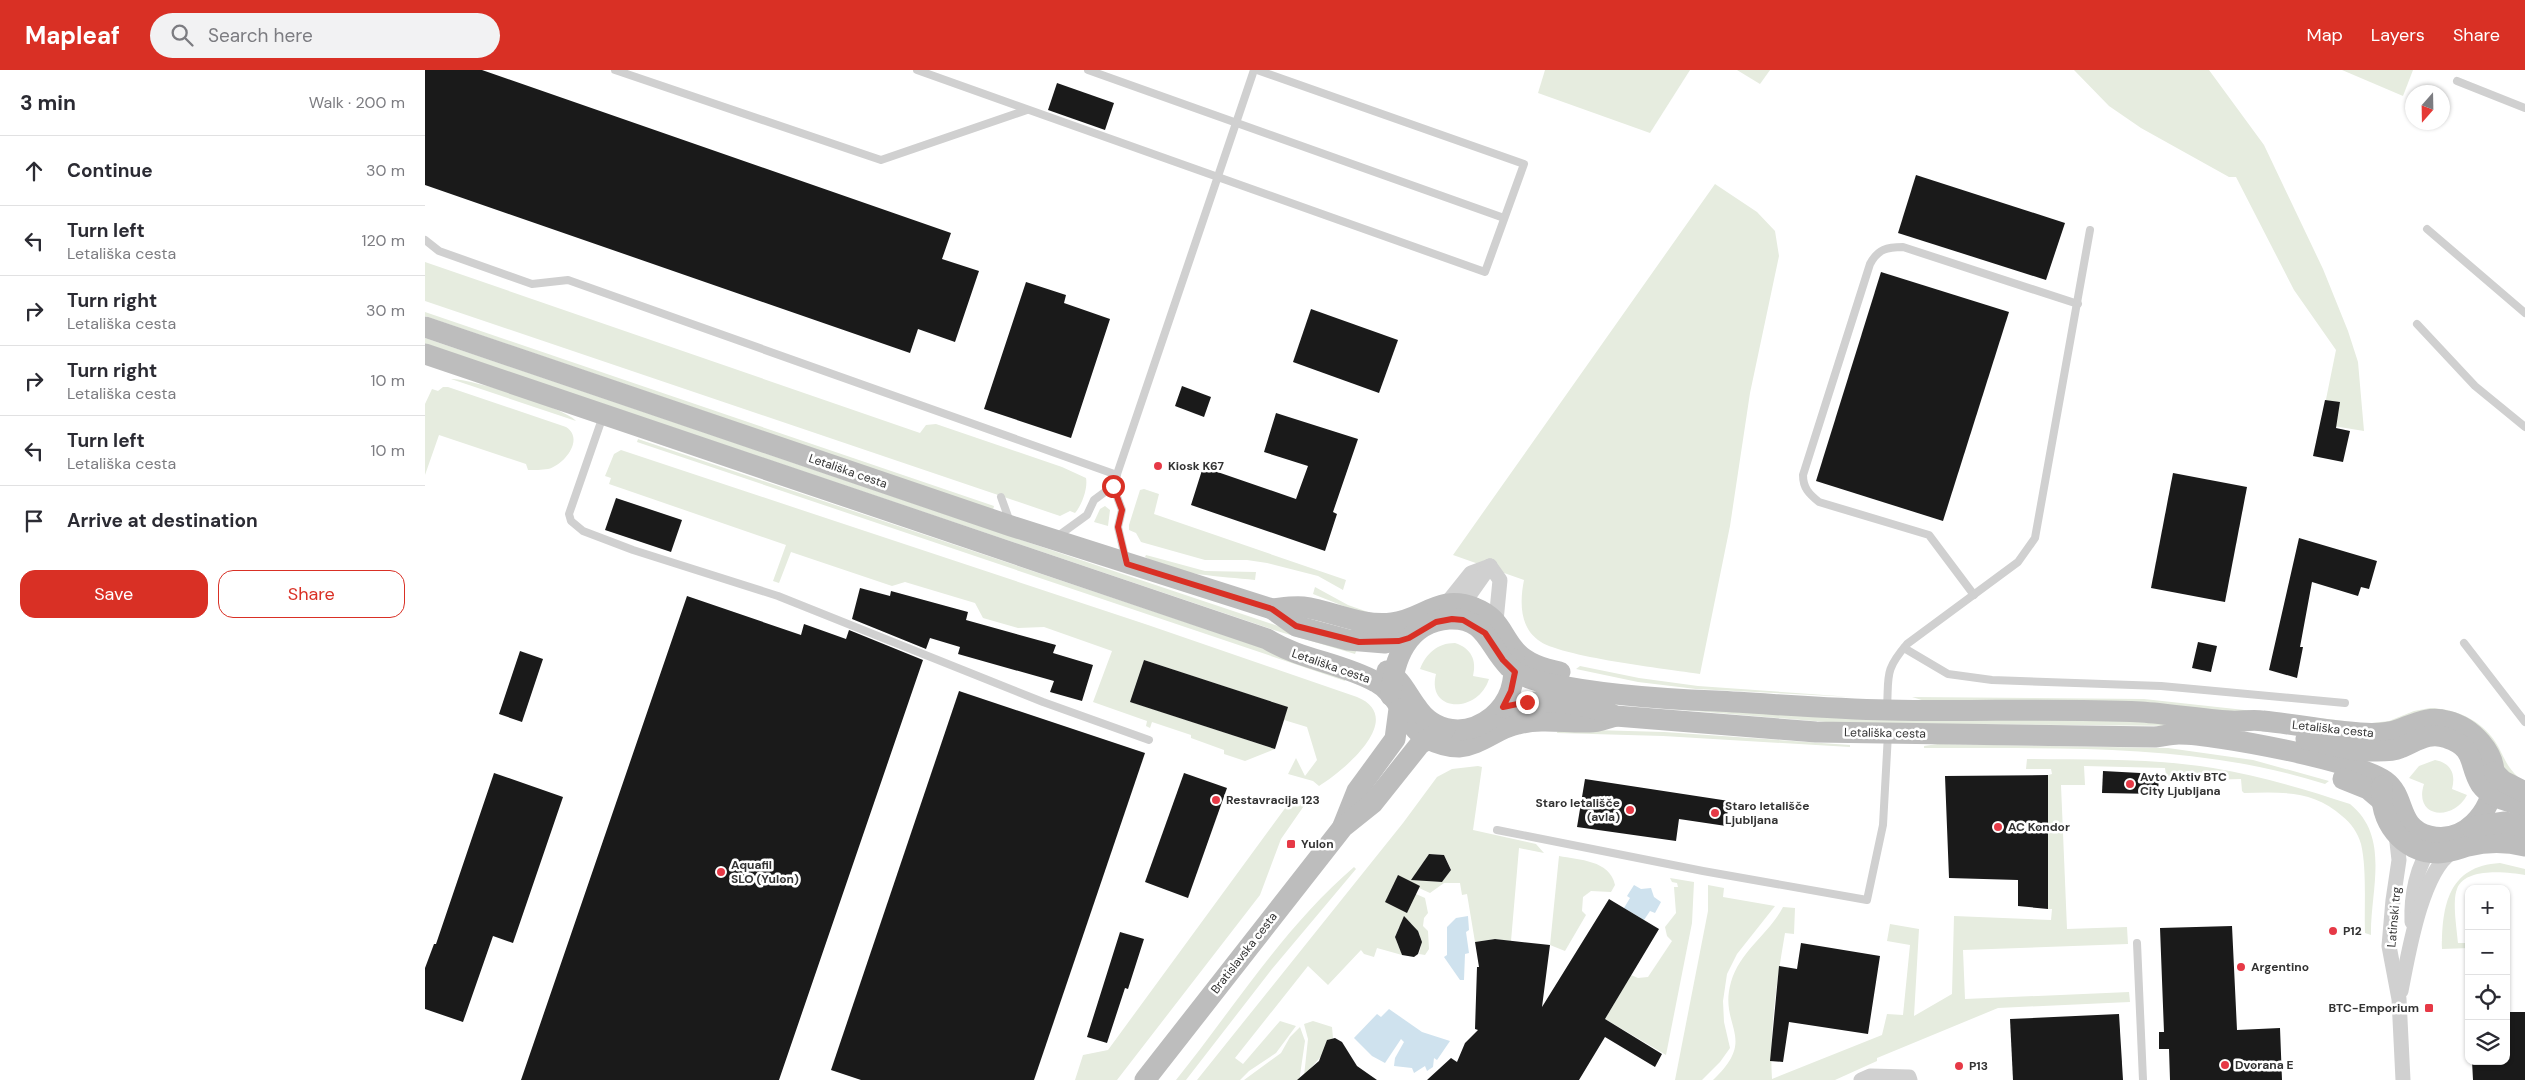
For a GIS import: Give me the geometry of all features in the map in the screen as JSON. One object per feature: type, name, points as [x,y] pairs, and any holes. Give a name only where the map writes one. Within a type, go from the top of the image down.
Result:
[{"type":"main road","name":"Letališka cesta","points":[[425,327],[1053,540],[1272,609],[1296,626],[1348,640],[1385,643],[1409,638],[1454,609]]},
{"type":"main road","name":"Letališka cesta","points":[[426,356],[1267,639],[1287,651],[1382,685],[1413,726],[1441,738],[1473,744],[1517,724],[1543,721],[1592,722],[1616,716]]},
{"type":"main road","name":"Letališka cesta","points":[[1272,609],[1302,607],[1380,624],[1454,609],[1475,607],[1496,621],[1513,648],[1523,658],[1548,670],[1717,702]]},
{"type":"main road","points":[[1454,609],[1463,620],[1479,627],[1515,672]]},
{"type":"main road","points":[[1395,702],[1393,674],[1401,651],[1409,638]]},
{"type":"main road","name":"Letališka cesta","points":[[1267,639],[1291,640],[1366,663],[1393,674]]},
{"type":"main road","name":"Letališka cesta","points":[[1503,707],[1511,691],[1515,672],[1513,648]]},
{"type":"main road","name":"Letališka cesta","points":[[1515,672],[1547,683],[1661,700],[1887,710],[2114,711],[2233,721],[2256,720],[2371,734],[2394,731],[2425,720],[2443,720],[2457,724],[2475,736],[2490,757],[2494,772]]},
{"type":"main road","points":[[1393,674],[1421,713],[1435,724],[1441,738]]},
{"type":"main road","name":"Bratislavska cesta","points":[[1343,827],[1357,791],[1395,739],[1395,702]]},
{"type":"main road","name":"Letališka cesta","points":[[1441,738],[1479,725],[1503,707],[1527,702],[1592,707],[1616,716],[1753,728],[1888,734],[2051,734],[2155,737],[2179,744],[2248,754],[2302,767],[2368,789],[2396,792],[2405,818],[2411,826],[2448,845]]},
{"type":"main road","name":"Letališka cesta","points":[[2233,721],[2255,730],[2364,752],[2401,748],[2429,736],[2445,737],[2455,741],[2468,752],[2481,784],[2491,794]]},
{"type":"main road","name":"Bratislavska cesta","points":[[1145,1080],[1343,827],[1373,803],[1407,758],[1441,738]]},
{"type":"main road","points":[[2401,748],[2391,760],[2382,790],[2386,818],[2396,834],[2409,845],[2427,852],[2448,845],[2465,847],[2492,842],[2507,842],[2525,846]]},
{"type":"main road","points":[[2494,772],[2503,781],[2525,792]]},
{"type":"main road","points":[[2448,845],[2483,814],[2491,794],[2494,772]]},
{"type":"main road","points":[[2491,794],[2525,807]]},
{"type":"main road","points":[[2471,826],[2505,822],[2525,826]]},
{"type":"street","points":[[1454,609],[1490,566],[1500,580],[1496,621]]},
{"type":"street","name":"Latinski trg","points":[[2396,834],[2399,860],[2389,946],[2399,999],[2403,1080]]},
{"type":"street","name":"Latinski trg","points":[[2399,999],[2413,931],[2434,874],[2448,845]]},
{"type":"street","name":"Latinski trg","points":[[2413,931],[2412,903],[2427,852]]},
{"type":"street","points":[[1861,1080],[1870,1076],[1910,1078]]},
{"type":"lane","points":[[615,70],[881,160],[1027,110]]},
{"type":"lane","points":[[917,70],[1027,110],[1218,177],[1485,272],[1523,164],[1255,70],[1235,121],[1218,177],[1113,486],[1095,500],[1087,515],[1053,540]]},
{"type":"lane","points":[[1088,70],[1504,218]]},
{"type":"lane","points":[[2457,81],[2525,108]]},
{"type":"lane","points":[[2427,228],[2525,313]]},
{"type":"lane","points":[[1887,710],[1889,666],[1904,648],[2018,562],[2035,538],[2090,230]]},
{"type":"lane","points":[[425,240],[439,251],[532,284],[568,280],[1117,476]]},
{"type":"lane","points":[[1974,595],[1929,535],[1819,502],[1808,494],[1803,483],[1803,475],[1870,264],[1875,254],[1883,249],[1903,247],[2078,304]]},
{"type":"lane","points":[[2417,324],[2475,386],[2525,427]]},
{"type":"lane","points":[[603,416],[569,514],[571,521],[583,531],[633,550],[778,596],[1043,702],[1149,740]]},
{"type":"lane","points":[[1113,486],[1122,510],[1118,527],[1127,564]]},
{"type":"lane","points":[[1001,497],[1011,526]]},
{"type":"lane","points":[[2463,643],[2525,722]]},
{"type":"lane","points":[[1904,648],[1948,674],[1992,680],[2161,686],[2345,703]]},
{"type":"lane","points":[[1497,830],[1703,871],[1867,900],[1883,826],[1888,734]]},
{"type":"lane","points":[[2137,943],[2143,1080]]},
{"type":"shaded area","points":[[1545,70],[1690,70],[1650,133],[1538,93]]},
{"type":"shaded area","points":[[1737,70],[1770,70],[1760,84]]},
{"type":"shaded area","points":[[2074,70],[2209,70],[2264,145],[2323,269],[2348,331],[2358,362],[2364,431],[2321,424],[2336,350],[2294,290],[2236,177],[2229,177],[2141,128],[2109,106]]},
{"type":"shaded area","points":[[2342,70],[2413,70],[2407,85],[2405,85],[2403,96]]},
{"type":"shaded area","points":[[1715,184],[1757,212],[1775,231],[1779,256],[1750,393],[1730,526],[1700,674],[1590,657],[1550,646],[1538,640],[1527,628],[1522,612],[1524,580],[1453,555]]},
{"type":"shaded area","points":[[425,262],[920,433],[926,425],[936,424],[1062,467],[1086,478],[1084,496],[1075,513],[1070,511],[1060,516],[425,301]]},
{"type":"shaded area","points":[[425,312],[994,506],[993,510],[425,316]]},
{"type":"shaded area","points":[[425,338],[1278,626],[1357,649],[1355,654],[1277,631],[425,344]]},
{"type":"shaded area","points":[[451,379],[462,380],[517,395],[568,415],[576,421]]},
{"type":"shaded area","points":[[443,387],[448,387],[566,427],[571,432],[573,445],[566,457],[554,467],[528,470],[526,464],[439,435],[425,475],[425,404],[432,389],[438,391]]},
{"type":"shaded area","points":[[638,439],[1290,657],[1346,677],[1345,681],[637,442]]},
{"type":"shaded area","points":[[621,450],[1148,625],[1357,697],[1371,706],[1376,718],[1373,731],[1366,744],[1355,757],[1319,786],[1313,781],[1288,774],[1296,758],[1305,776],[1317,760],[1307,727],[1284,720],[1287,707],[1144,660],[1131,702],[1275,749],[1245,761],[1224,754],[1224,750],[1191,738],[1191,735],[1152,722],[1150,728],[1146,726],[1147,721],[1093,702],[1112,651],[1044,627],[1018,628],[983,618],[975,603],[905,582],[892,586],[791,552],[779,583],[773,581],[786,545],[609,484],[611,478],[605,476],[614,454]]},
{"type":"shaded area","points":[[1144,489],[1159,494],[1154,514],[1346,580],[1343,590],[1318,576],[1267,563],[1247,560],[1205,560],[1141,542],[1136,533],[1129,530],[1129,525],[1140,490]]},
{"type":"shaded area","points":[[1105,506],[1110,510],[1108,526],[1094,522],[1100,509]]},
{"type":"shaded area","points":[[1146,555],[1205,571],[1256,572],[1255,580],[1184,572],[1157,563],[1145,557]]},
{"type":"shaded area","points":[[1315,587],[1348,605],[1368,612],[1366,615],[1313,594]]},
{"type":"shaded area","points":[[1455,643],[1469,651],[1474,665],[1473,676],[1489,679],[1483,690],[1475,698],[1465,703],[1455,704],[1445,702],[1439,696],[1435,687],[1436,674],[1420,669],[1425,659],[1433,650],[1443,645]]},
{"type":"shaded area","points":[[1580,666],[1639,678],[1698,686],[1852,697],[1696,689],[1638,682],[1576,669]]},
{"type":"shaded area","points":[[1912,697],[2144,699],[2345,721],[1925,701]]},
{"type":"shaded area","points":[[1599,703],[2129,721],[2192,726],[1838,723]]},
{"type":"shaded area","points":[[2430,708],[2461,714],[2479,724],[2493,739],[2509,767],[2518,777],[2392,724],[2372,723],[2389,721],[2414,711]]},
{"type":"shaded area","points":[[1558,729],[1664,732],[1850,745],[1850,747],[1663,736],[1557,733]]},
{"type":"shaded area","points":[[1938,744],[2168,748],[2253,760],[2329,781],[2325,784],[2275,770],[2176,754],[2076,749],[1924,748],[1924,746]]},
{"type":"shaded area","points":[[2027,759],[2120,760],[2213,768],[2265,779],[2350,804],[2363,817],[2370,832],[2374,848],[2375,883],[2371,935],[2365,933],[2365,876],[2363,854],[2358,836],[2345,819],[2320,801],[2296,794],[2244,793],[2242,791],[2241,779],[2167,781],[2165,768],[2084,766],[2085,785],[2061,785],[2067,929],[2127,927],[2128,944],[1963,950],[1965,999],[2129,992],[2130,1002],[1998,1008],[1877,1058],[1877,1061],[1835,1080],[1713,1080],[1726,1065],[1733,1053],[1735,1042],[1728,997],[1735,971],[1783,907],[1795,908],[1794,934],[1785,933],[1779,969],[1774,1006],[1772,1079],[1882,1035],[1887,1014],[1903,1015],[1910,945],[1887,941],[1890,924],[1919,929],[1914,1016],[1952,994],[1954,916],[2051,920],[2052,909],[2048,909],[2048,775],[2052,774],[2051,769],[2026,769]]},
{"type":"shaded area","points":[[2435,760],[2445,764],[2451,770],[2453,774],[2452,789],[2467,795],[2461,804],[2444,812],[2429,810],[2424,804],[2422,795],[2424,784],[2409,778],[2419,766]]},
{"type":"shaded area","points":[[1482,767],[1473,830],[1536,844],[1544,853],[1519,848],[1511,941],[1495,939],[1475,942],[1467,894],[1462,895],[1460,883],[1444,883],[1430,893],[1419,888],[1416,894],[1425,898],[1428,913],[1424,918],[1423,926],[1428,931],[1429,949],[1425,955],[1419,954],[1421,939],[1417,931],[1405,924],[1399,927],[1395,937],[1402,955],[1377,948],[1374,957],[1364,954],[1361,950],[1328,985],[1308,966],[1235,1058],[1243,1064],[1280,1021],[1296,1026],[1276,1053],[1249,1071],[1240,1080],[1197,1080],[1403,823],[1437,777],[1452,769]],"holes":[[[1429,854],[1444,855],[1451,869],[1442,882],[1427,881],[1420,867]]]},
{"type":"shaded area","points":[[1294,796],[1308,800],[1281,839],[1260,895],[1117,1080],[1075,1080],[1083,1055],[1108,1050]]},
{"type":"shaded area","points":[[1559,856],[1584,860],[1600,866],[1607,870],[1615,885],[1611,892],[1591,891],[1583,897],[1582,911],[1586,915],[1565,951],[1550,945]]},
{"type":"shaded area","points":[[2500,863],[2525,869],[2525,875],[2498,872],[2477,874],[2461,882],[2456,894],[2455,916],[2458,943],[2465,943],[2465,948],[2442,949],[2444,918],[2451,891],[2459,880],[2469,872],[2483,866]]},
{"type":"shaded area","points":[[1354,867],[1356,869],[1272,969],[1186,1080],[1176,1080],[1282,942],[1329,890]]},
{"type":"shaded area","points":[[1670,878],[1694,882],[1692,923],[1666,1055],[1605,1019],[1631,975],[1638,978],[1648,977],[1672,941],[1667,936],[1665,927],[1676,913],[1674,887],[1678,887],[1677,883],[1672,882]]},
{"type":"shaded area","points":[[1708,885],[1724,888],[1723,897],[1775,906],[1737,954],[1727,974],[1723,1001],[1724,1022],[1730,1048],[1720,1062],[1702,1080],[1675,1080],[1708,911]]},
{"type":"shaded area","points":[[1313,1021],[1332,1027],[1333,1038],[1329,1040],[1323,1054],[1304,1076],[1308,1039],[1304,1024]]},
{"type":"shaded area","points":[[1300,1027],[1305,1041],[1300,1075],[1300,1079],[1303,1080],[1244,1080],[1281,1053],[1290,1037]]},
{"type":"water","points":[[1634,885],[1641,889],[1651,888],[1654,897],[1661,902],[1655,913],[1650,911],[1644,920],[1624,908],[1630,898],[1627,896]]},
{"type":"water","points":[[1468,916],[1469,930],[1466,932],[1469,953],[1465,954],[1464,980],[1460,980],[1444,957],[1447,955],[1447,927],[1456,918]]},
{"type":"water","points":[[1389,1009],[1422,1032],[1450,1041],[1437,1060],[1434,1058],[1433,1067],[1427,1071],[1425,1066],[1414,1073],[1412,1068],[1394,1066],[1395,1058],[1404,1042],[1401,1039],[1385,1063],[1372,1056],[1354,1038],[1377,1014],[1381,1017]]},
{"type":"building","points":[[425,70],[482,70],[951,233],[942,259],[979,271],[955,342],[918,329],[910,353],[425,185]]},
{"type":"building","points":[[1057,83],[1114,103],[1105,130],[1048,110]]},
{"type":"building","points":[[1916,175],[2065,223],[2046,280],[1898,233]]},
{"type":"building","points":[[1881,272],[2009,312],[1943,521],[1816,481]]},
{"type":"building","points":[[1026,282],[1066,295],[1064,303],[1110,319],[1071,438],[984,409]]},
{"type":"building","points":[[1311,309],[1398,340],[1379,393],[1293,362]]},
{"type":"building","points":[[1182,386],[1211,397],[1204,417],[1175,406]]},
{"type":"building","points":[[2325,400],[2340,402],[2336,428],[2350,431],[2343,462],[2313,456]]},
{"type":"building","points":[[1276,413],[1358,439],[1333,512],[1337,514],[1325,551],[1191,505],[1203,467],[1296,499],[1308,466],[1264,452]]},
{"type":"building","points":[[2173,473],[2247,487],[2225,602],[2151,588]]},
{"type":"building","points":[[616,498],[682,520],[671,552],[605,530]]},
{"type":"building","points":[[2299,538],[2377,561],[2369,589],[2361,587],[2358,596],[2312,582],[2300,647],[2303,647],[2297,678],[2269,670]]},
{"type":"building","points":[[860,588],[890,596],[891,591],[968,612],[966,620],[1056,645],[1053,653],[1093,665],[1082,701],[1050,692],[1054,681],[958,654],[960,647],[930,638],[926,649],[852,619]]},
{"type":"building","name":"Aquafil SLO (Yulon)","points":[[687,596],[801,635],[804,624],[846,639],[849,630],[923,660],[779,1080],[521,1080]]},
{"type":"building","points":[[2198,642],[2217,646],[2211,672],[2192,668]]},
{"type":"building","points":[[520,651],[543,659],[522,722],[499,714]]},
{"type":"building","points":[[1144,660],[1288,707],[1275,749],[1130,702]]},
{"type":"building","points":[[959,691],[1145,753],[1034,1080],[861,1080],[831,1070]]},
{"type":"building","name":"Avto Aktiv BTC City Ljubljana","points":[[2103,771],[2159,774],[2158,794],[2102,793]]},
{"type":"building","points":[[494,773],[563,797],[513,943],[493,936],[463,1022],[425,1009],[425,968],[434,944],[436,944]]},
{"type":"building","points":[[1184,773],[1227,788],[1188,898],[1145,882]]},
{"type":"building","name":"AC Kondor","points":[[2048,775],[2048,909],[2018,906],[2018,880],[1949,878],[1945,776]]},
{"type":"building","name":"Staro letališče (avla)","points":[[1585,779],[1729,801],[1726,826],[1679,819],[1676,841],[1577,827]]},
{"type":"building","points":[[1429,854],[1444,855],[1451,870],[1442,882],[1411,880]]},
{"type":"building","points":[[1398,875],[1420,886],[1407,913],[1385,902]]},
{"type":"building","points":[[1609,899],[1659,929],[1605,1019],[1662,1054],[1655,1067],[1605,1037],[1579,1080],[1427,1080],[1451,1058],[1457,1062],[1465,1043],[1478,1030],[1475,1029],[1477,967],[1479,967],[1475,942],[1495,939],[1550,945],[1542,1007]]},
{"type":"building","points":[[1404,916],[1418,931],[1422,942],[1418,954],[1414,957],[1402,955],[1395,937]]},
{"type":"building","points":[[2232,926],[2237,1030],[2280,1028],[2282,1080],[2170,1080],[2169,1049],[2159,1049],[2159,1032],[2164,1032],[2160,928]]},
{"type":"building","points":[[1120,932],[1144,939],[1128,989],[1125,988],[1107,1043],[1087,1037]]},
{"type":"building","points":[[1801,943],[1880,956],[1868,1034],[1789,1022],[1783,1062],[1770,1061],[1779,966],[1797,969]]},
{"type":"building","points":[[2510,1012],[2525,1012],[2525,1080],[2473,1080],[2472,1065],[2510,1065]]},
{"type":"building","points":[[2119,1014],[2123,1080],[2013,1080],[2010,1019]]},
{"type":"building","points":[[1335,1038],[1342,1042],[1357,1066],[1377,1080],[1297,1080],[1319,1061],[1327,1040]]},
{"type":"place","name":"Kiosk K67","points":[[1158,466]]},
{"type":"place","name":"Avto Aktiv BTC City Ljubljana","points":[[2130,784]]},
{"type":"place","name":"Restavracija 123","points":[[1216,800]]},
{"type":"place","name":"Staro letališče (avla)","points":[[1630,810]]},
{"type":"place","name":"Staro letališče Ljubljana","points":[[1715,813]]},
{"type":"place","name":"AC Kondor","points":[[1998,827]]},
{"type":"place","name":"Yulon","points":[[1291,844]]},
{"type":"place","name":"Aquafil SLO (Yulon)","points":[[721,872]]},
{"type":"place","name":"P12","points":[[2333,931]]},
{"type":"place","name":"Argentino","points":[[2241,967]]},
{"type":"place","name":"BTC-Emporium","points":[[2429,1008]]},
{"type":"place","name":"Dvorana E","points":[[2225,1065]]},
{"type":"place","name":"P13","points":[[1959,1066]]},
{"type":"route","points":[[1113,486],[1122,510],[1118,527],[1127,564],[1272,609],[1296,626],[1359,642],[1385,643],[1399,641],[1409,638],[1436,622],[1452,619],[1463,620],[1479,627],[1503,660],[1515,672],[1511,691],[1503,707],[1527,702]]}]
